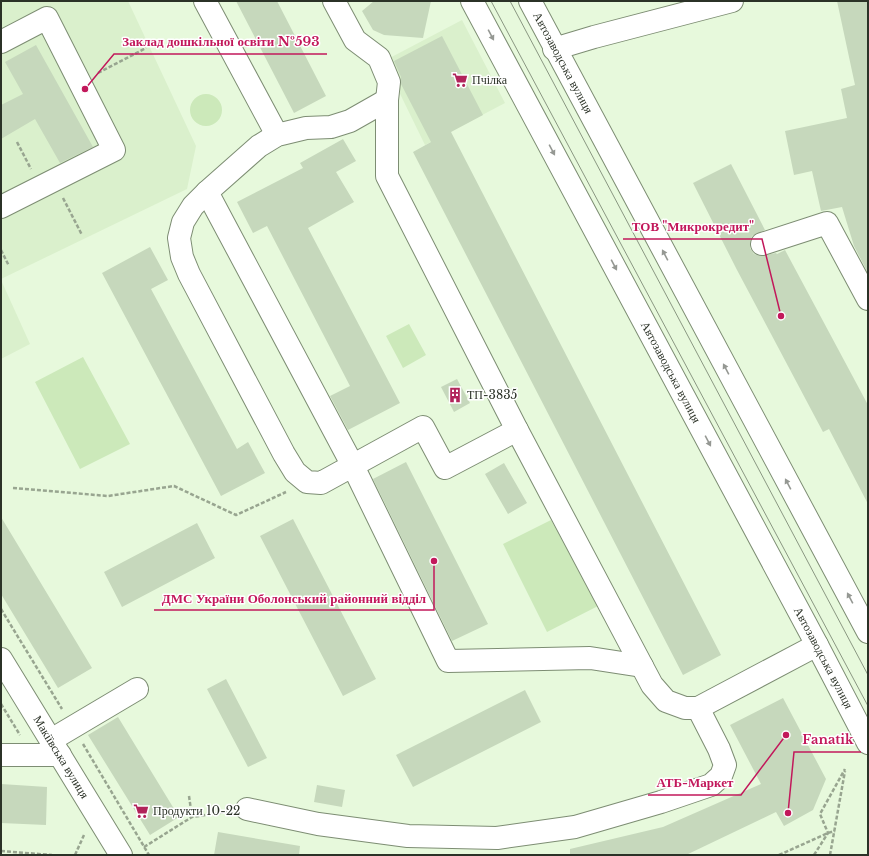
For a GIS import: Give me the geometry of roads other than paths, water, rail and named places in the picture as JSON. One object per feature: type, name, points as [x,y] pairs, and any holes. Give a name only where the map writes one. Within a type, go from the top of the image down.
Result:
[{"type":"main road","points":[[205,1],[277,134]]},
{"type":"main road","points":[[334,1],[355,40],[379,58],[389,82],[386,100],[387,176],[517,430],[652,685],[666,701],[685,708],[698,708],[817,645]]},
{"type":"main road","name":"Автозаводська вулиця","points":[[472,1],[868,743]]},
{"type":"main road","name":"Автозаводська вулиця","points":[[530,1],[868,632]]},
{"type":"main road","points":[[554,48],[732,1]]},
{"type":"main road","points":[[1,42],[47,18],[114,150],[1,207]]},
{"type":"main road","points":[[386,100],[350,121],[331,127],[306,128],[277,134],[259,146],[193,206],[183,222],[179,238],[182,257],[189,274],[284,454],[295,472],[307,482],[321,483],[423,427],[445,468],[517,430]]},
{"type":"main road","points":[[207,192],[353,466],[448,661],[590,658],[642,666]]},
{"type":"main road","points":[[762,244],[827,223],[867,295]]},
{"type":"main road","name":"Макіївська вулиця","points":[[1,659],[121,855]]},
{"type":"main road","points":[[1,755],[33,756],[56,748],[137,689]]},
{"type":"main road","points":[[247,809],[318,824],[408,836],[497,838],[575,827],[661,802],[711,785],[721,776],[725,765],[719,749],[698,708]]},
{"type":"tram line","points":[[491,1],[868,706]]},
{"type":"tram line","points":[[510,1],[868,675]]},
{"type":"place","name":"Пчілка","points":[[460,80]]},
{"type":"place","name":"Заклад дошкільної освіти №593","points":[[85,89]]},
{"type":"place","name":"ТОВ \"Микрокредит\"","points":[[781,316]]},
{"type":"place","name":"ТП-3835","points":[[455,395]]},
{"type":"place","name":"ДМС України Оболонський районний відділ","points":[[434,561]]},
{"type":"place","name":"АТБ-Маркет","points":[[786,735]]},
{"type":"place","name":"Продукти 10-22","points":[[141,811]]},
{"type":"place","name":"Fanatik","points":[[788,813]]}]
